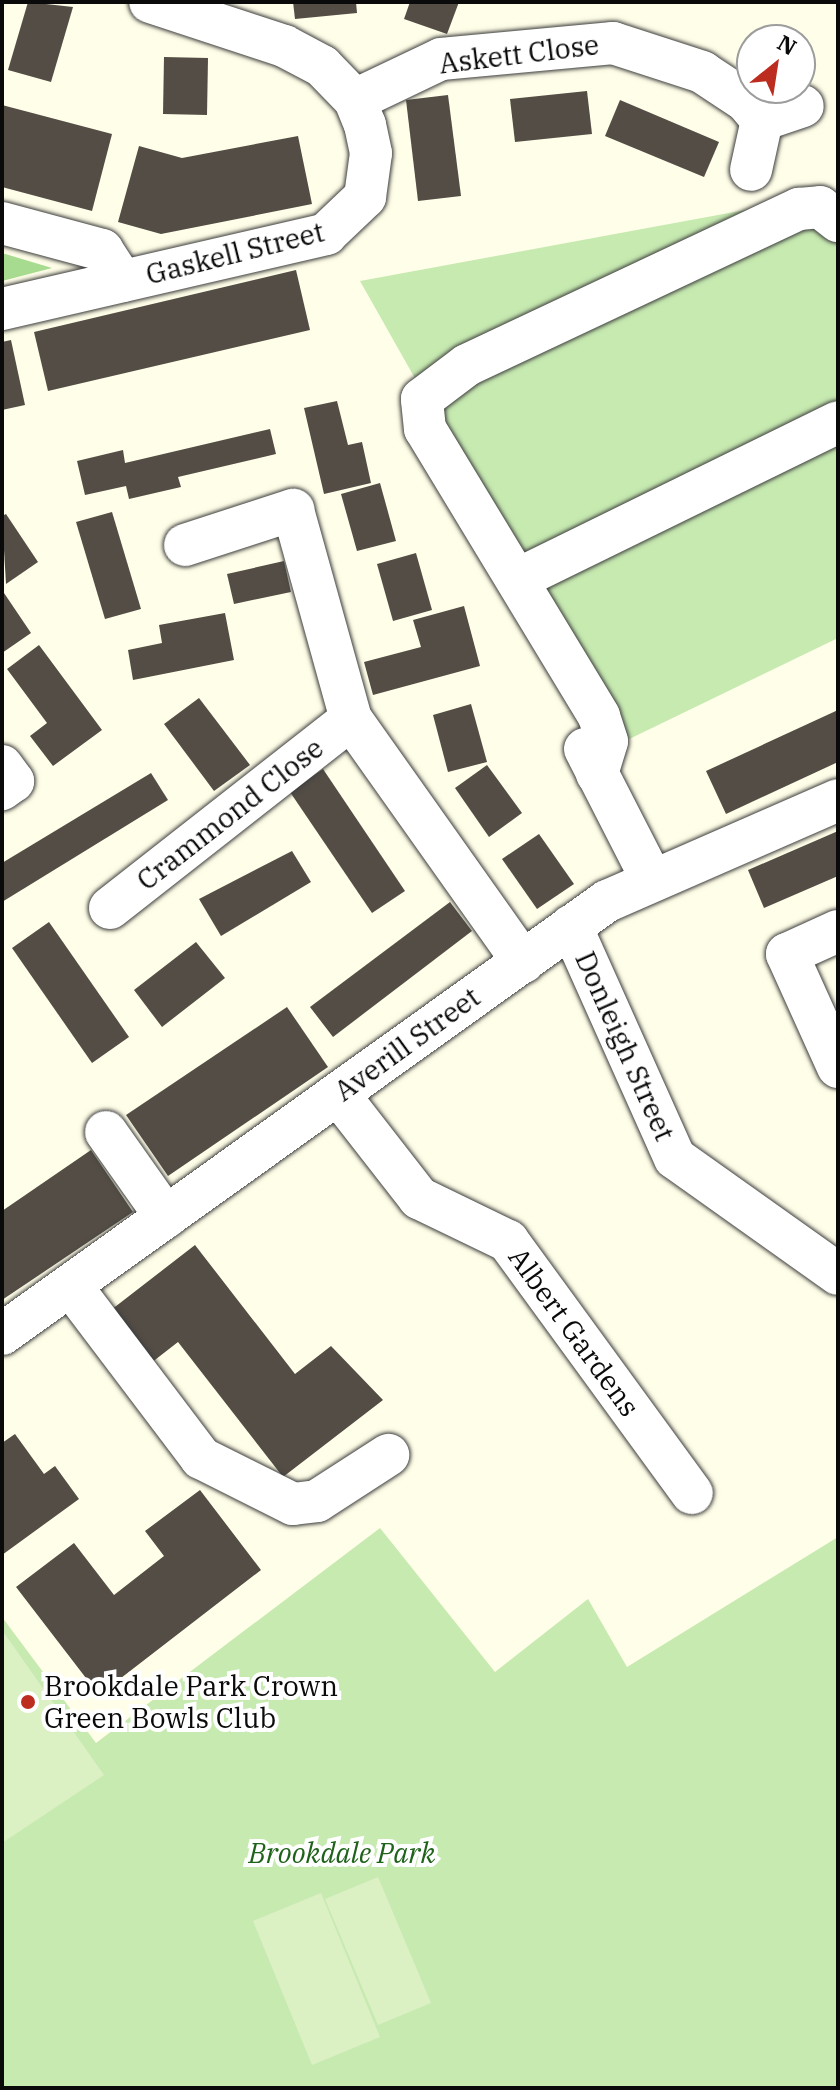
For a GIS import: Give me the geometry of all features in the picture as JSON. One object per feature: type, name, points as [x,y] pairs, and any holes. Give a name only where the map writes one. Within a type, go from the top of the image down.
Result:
[{"type":"street","name":"Gaskell Street","points":[[2,309],[326,234],[343,223],[370,182],[371,153],[355,100],[322,66],[284,46],[150,2]]},
{"type":"street","name":"Askett Close","points":[[355,100],[441,59],[591,41],[702,72],[762,120]]},
{"type":"street","points":[[751,170],[762,120],[803,106]]},
{"type":"street","points":[[651,878],[590,760],[607,741],[599,716],[425,429],[420,413],[428,387],[799,209],[820,207],[838,221]]},
{"type":"street","points":[[2,223],[102,250],[122,281]]},
{"type":"street","points":[[518,579],[838,422]]},
{"type":"street","name":"Crammond Close","points":[[185,545],[293,510],[351,719],[523,962]]},
{"type":"street","name":"Crammond Close","points":[[110,908],[351,719]]},
{"type":"street","name":"Averill Street","points":[[2,1334],[571,926],[651,878],[838,800]]},
{"type":"street","name":"Donleigh Street","points":[[571,926],[675,1158],[838,1274]]},
{"type":"street","points":[[838,931],[787,954],[838,1067]]},
{"type":"street","name":"Albert Gardens","points":[[338,1094],[419,1198],[508,1241],[692,1493]]},
{"type":"street","points":[[106,1132],[166,1217]]},
{"type":"street","points":[[71,1286],[201,1458],[293,1504],[317,1501],[388,1455]]},
{"type":"green space","points":[[838,193],[838,638],[621,743],[360,281]]},
{"type":"green space","points":[[2,253],[52,268],[2,281]]},
{"type":"green space","name":"Brookdale Park","points":[[380,1528],[495,1672],[588,1599],[627,1667],[838,1537],[838,2088],[2,2088],[2,1617],[96,1743]]},
{"type":"green space","name":"Brookdale Park Crown Green Bowls Club","points":[[2,1630],[104,1775],[2,1843]]},
{"type":"green space","points":[[378,1877],[431,2003],[378,2025],[325,1899]]},
{"type":"green space","points":[[321,1893],[380,2037],[312,2065],[253,1921]]},
{"type":"building","points":[[28,2],[73,7],[51,82],[8,70]]},
{"type":"building","points":[[293,2],[356,2],[357,13],[295,19]]},
{"type":"building","points":[[410,2],[459,2],[447,34],[404,19]]},
{"type":"building","points":[[164,57],[208,58],[207,115],[163,114]]},
{"type":"building","points":[[587,91],[592,134],[515,142],[510,99]]},
{"type":"building","points":[[448,95],[461,196],[418,201],[406,100]]},
{"type":"building","points":[[620,100],[719,142],[704,177],[605,136]]},
{"type":"building","points":[[2,105],[112,134],[92,211],[2,187]]},
{"type":"building","points":[[298,136],[312,204],[161,234],[118,222],[139,146],[182,158]]},
{"type":"building","points":[[296,270],[310,330],[48,391],[34,332]]},
{"type":"building","points":[[11,340],[25,405],[2,410],[2,342]]},
{"type":"building","points":[[337,401],[348,445],[362,442],[371,483],[324,494],[304,408]]},
{"type":"building","points":[[270,429],[276,454],[178,477],[181,487],[129,499],[126,486],[85,495],[77,461],[123,450],[125,463]]},
{"type":"building","points":[[380,483],[396,541],[357,551],[341,494]]},
{"type":"building","points":[[112,512],[141,609],[105,619],[76,522]]},
{"type":"building","points":[[6,514],[38,562],[6,584],[2,516]]},
{"type":"building","points":[[416,553],[432,610],[393,621],[377,564]]},
{"type":"building","points":[[284,561],[291,592],[234,604],[227,574]]},
{"type":"building","points":[[2,590],[31,633],[2,653]]},
{"type":"building","points":[[464,606],[480,666],[373,695],[364,662],[421,647],[413,620]]},
{"type":"building","points":[[225,613],[234,660],[133,680],[128,650],[162,643],[159,625]]},
{"type":"building","points":[[39,645],[102,730],[53,766],[30,736],[47,723],[7,669]]},
{"type":"building","points":[[199,698],[250,765],[214,791],[164,724]]},
{"type":"building","points":[[471,704],[487,762],[448,772],[433,715]]},
{"type":"building","points":[[838,710],[838,762],[726,814],[706,771]]},
{"type":"building","points":[[487,765],[522,813],[489,837],[455,788]]},
{"type":"building","points":[[323,769],[405,891],[372,913],[290,792]]},
{"type":"building","points":[[151,773],[168,800],[2,902],[2,863]]},
{"type":"building","points":[[838,831],[838,876],[764,908],[748,870]]},
{"type":"building","points":[[539,834],[574,884],[537,909],[502,859]]},
{"type":"building","points":[[292,851],[311,882],[221,936],[199,899]]},
{"type":"building","points":[[450,902],[472,931],[333,1037],[310,1007]]},
{"type":"building","points":[[49,922],[129,1037],[92,1063],[12,948]]},
{"type":"building","points":[[196,942],[225,978],[162,1027],[134,990]]},
{"type":"building","points":[[287,1007],[328,1067],[168,1176],[126,1115]]},
{"type":"building","points":[[91,1150],[133,1212],[2,1300],[2,1211]]},
{"type":"building","points":[[195,1245],[295,1374],[331,1346],[383,1400],[283,1477],[178,1342],[151,1363],[111,1310]]},
{"type":"building","points":[[15,1434],[44,1474],[55,1466],[79,1499],[2,1555],[2,1443]]},
{"type":"building","points":[[200,1490],[261,1570],[99,1695],[16,1587],[74,1543],[114,1595],[164,1556],[145,1531]]},
{"type":"place","name":"Brookdale Park Crown Green Bowls Club","points":[[28,1702]]}]
